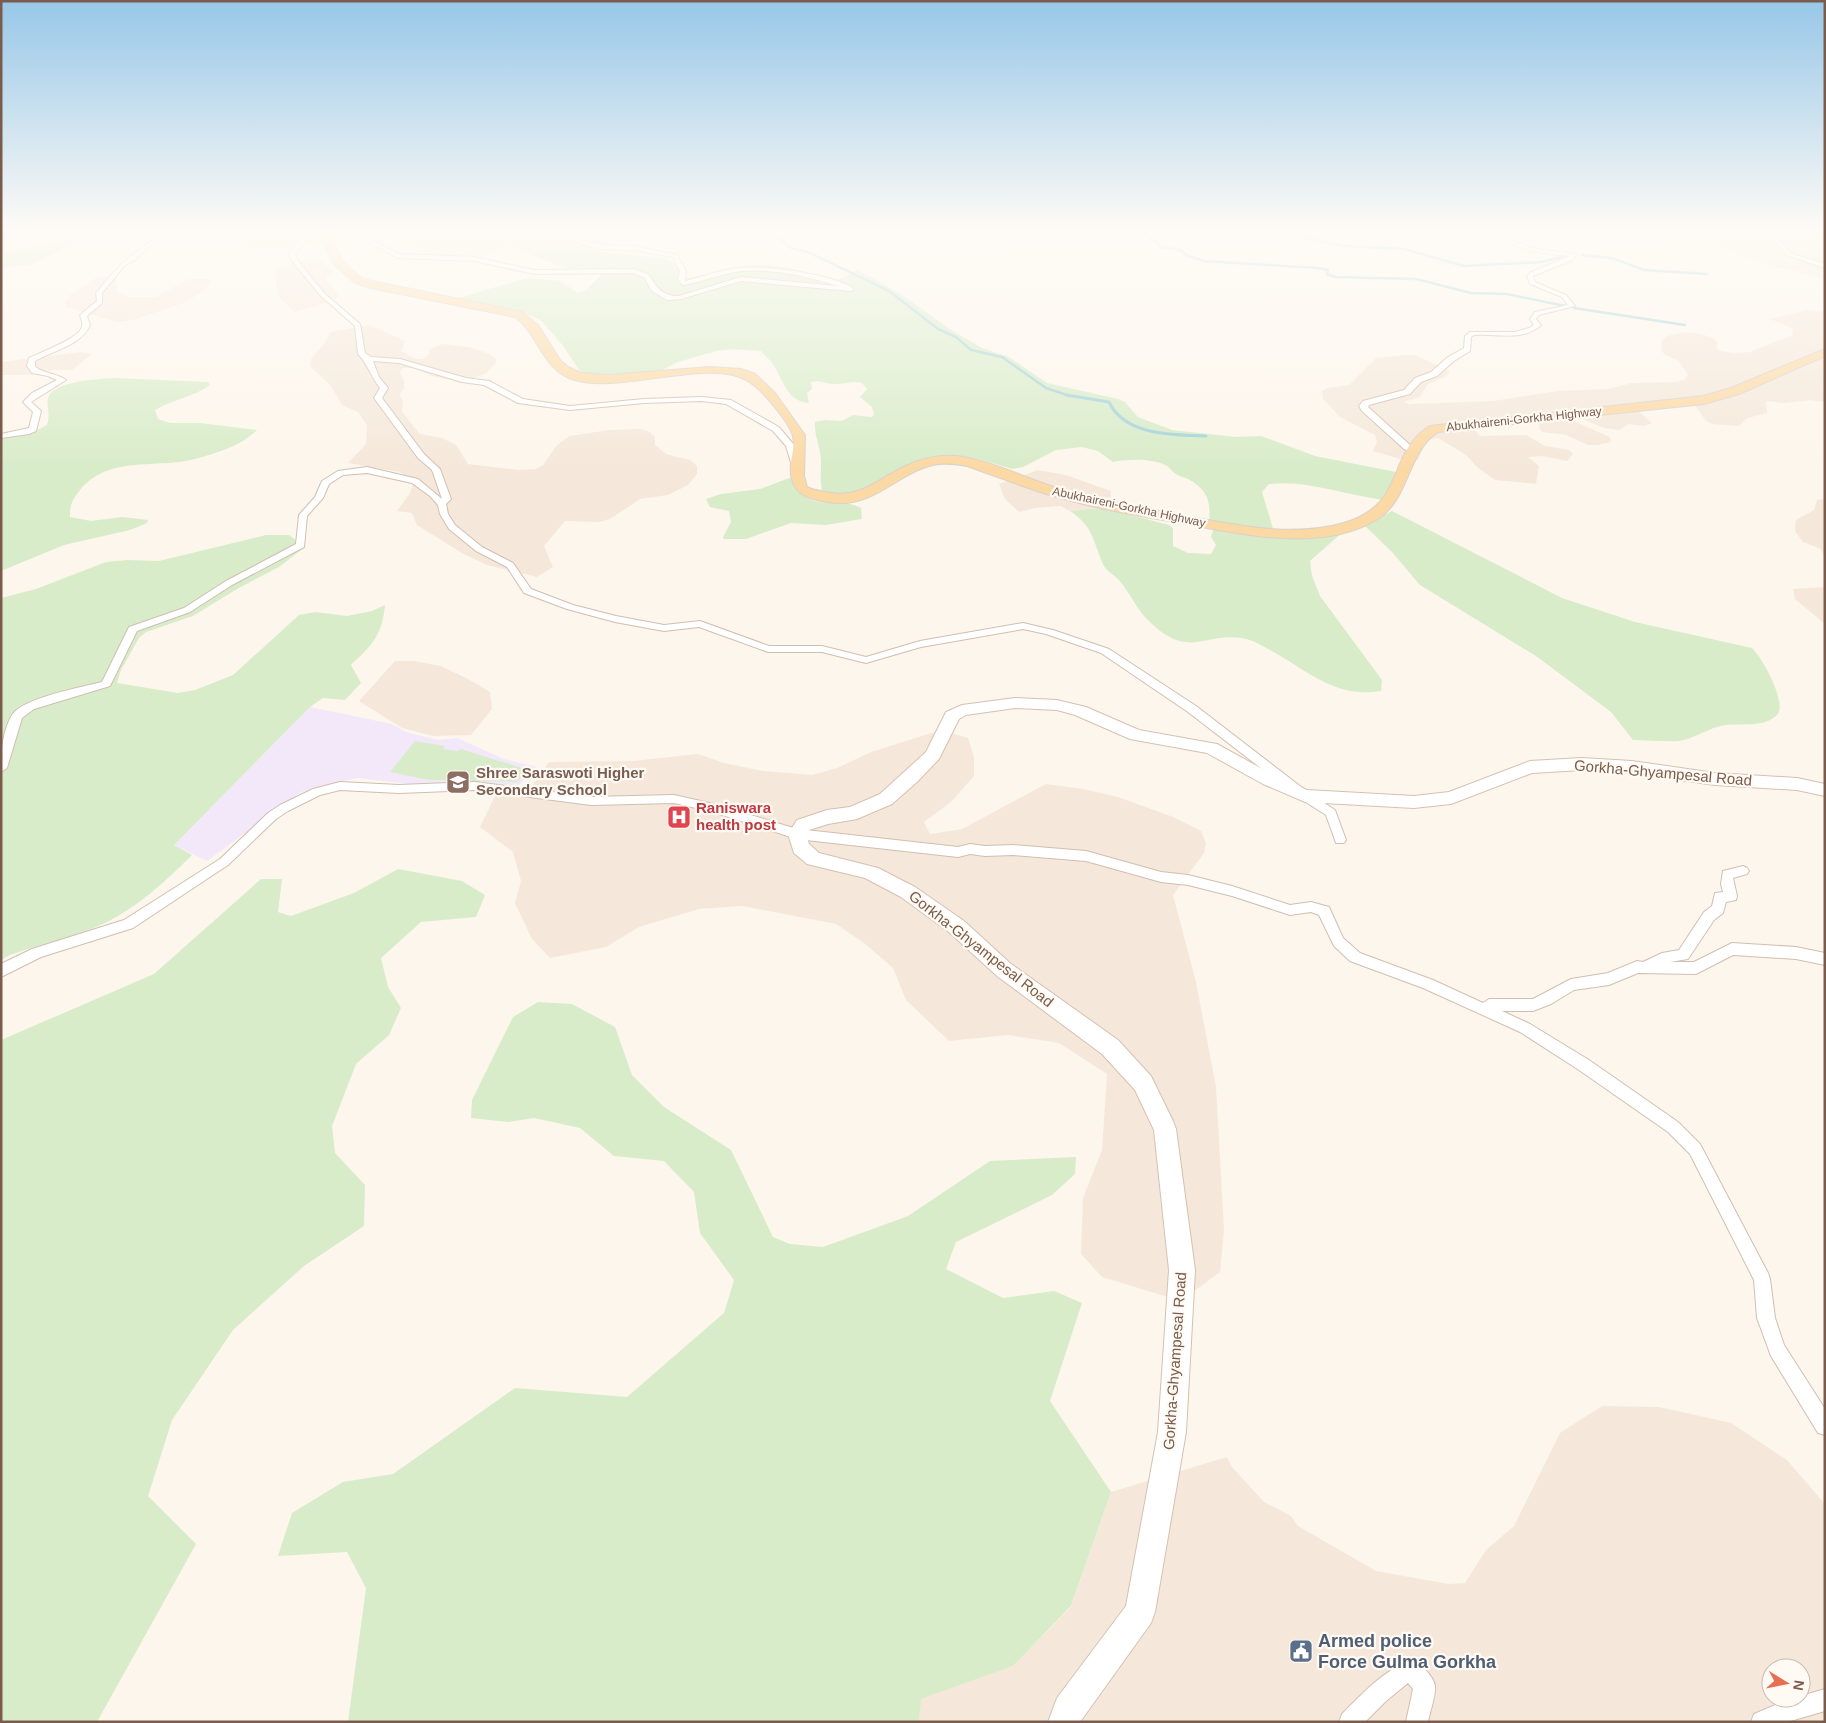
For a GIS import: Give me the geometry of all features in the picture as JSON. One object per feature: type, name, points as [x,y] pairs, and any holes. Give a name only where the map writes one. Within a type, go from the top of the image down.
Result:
[{"type":"main road","name":"Abukhaireni-Gorkha Highway","points":[[495,309],[518,314],[530,321],[557,365],[574,375],[597,379],[716,370],[747,374],[758,382],[799,435],[801,444],[797,469],[800,487],[804,491],[824,497],[848,500],[865,496],[927,462],[957,460],[1055,492],[1144,512],[1255,532],[1301,534],[1335,530],[1370,518],[1380,512],[1391,502],[1414,450],[1427,433],[1453,426],[1716,397],[1744,388],[1825,352]]},
{"type":"main road","name":"Gorkha-Ghyampesal Road","points":[[1064,1722],[1068,1710],[1140,1612],[1172,1432],[1182,1270],[1165,1129],[1143,1083],[1110,1047],[1004,970],[957,927],[908,892],[871,874],[848,866],[814,859],[801,848],[797,834],[803,826],[827,817],[851,814],[869,808],[886,799],[911,778],[933,755],[952,716],[962,710],[1015,703],[1057,705],[1080,711],[1136,735],[1211,748],[1269,780],[1305,796],[1404,802],[1450,798],[1530,767],[1582,764],[1632,767],[1715,779],[1797,784],[1825,790]]},
{"type":"street","points":[[1,436],[29,432],[33,429],[37,410],[27,402],[36,393],[55,386],[62,380],[50,374],[35,371],[31,366],[32,360],[43,353],[67,344],[84,332],[86,325],[83,315],[90,309]]},
{"type":"street","points":[[340,309],[358,325],[362,354],[369,359],[400,361],[465,380],[486,383],[521,401],[570,408],[644,401],[702,400],[728,402],[776,429],[790,445],[797,469]]},
{"type":"street","points":[[1414,450],[1407,447],[1363,406],[1366,403],[1407,392],[1418,380],[1434,374],[1451,359],[1467,349],[1468,336],[1472,333],[1523,333],[1532,330],[1538,325],[1533,319],[1537,312],[1552,309]]},
{"type":"street","points":[[369,359],[375,377],[384,388],[378,398],[421,456],[436,469],[447,499],[442,504]]},
{"type":"street","points":[[1,768],[17,716],[30,706],[106,684],[133,629],[187,610],[229,582],[301,545],[300,535],[303,515],[319,498],[325,483],[341,473],[367,470],[415,481],[442,504],[444,514],[452,527],[479,549],[510,565],[527,591],[570,607],[615,619],[664,628],[700,624],[768,649],[822,649],[866,660],[920,644],[1023,626],[1077,640],[1105,651],[1129,669],[1158,684],[1305,796],[1331,813],[1340,840]]},
{"type":"street","points":[[1,971],[37,954],[128,924],[224,862],[272,816],[284,808],[317,792],[340,786],[400,789],[475,786],[591,801],[674,799],[714,808],[797,834],[958,852],[970,849],[985,852],[1013,850],[1065,853],[1086,856],[1160,877],[1206,884],[1290,910],[1311,907],[1324,911],[1332,927],[1332,934],[1345,950],[1355,957],[1428,984],[1526,1028],[1584,1065],[1672,1127],[1695,1149],[1762,1280],[1766,1318],[1777,1350],[1825,1426]]},
{"type":"street","points":[[1645,968],[1662,958],[1683,955],[1709,916],[1718,909],[1720,897],[1731,896],[1727,884],[1728,874],[1743,871]]},
{"type":"street","points":[[1490,1012],[1489,1005],[1533,1005],[1546,1000],[1571,985],[1610,979],[1637,967],[1696,968],[1732,949],[1770,954],[1796,953],[1825,959]]},
{"type":"street","points":[[1350,1722],[1377,1694],[1398,1676],[1411,1670],[1424,1686],[1417,1722]]},
{"type":"street","points":[[1762,1722],[1794,1708],[1825,1700]]},
{"type":"shaded area","points":[[74,309],[165,309],[133,320],[117,322]]},
{"type":"shaded area","points":[[291,309],[304,309],[294,312]]},
{"type":"shaded area","points":[[1808,310],[1825,312],[1825,402],[1810,400],[1785,403],[1766,401],[1767,413],[1747,418],[1739,426],[1712,424],[1706,421],[1694,404],[1638,411],[1652,423],[1644,426],[1628,424],[1620,430],[1604,428],[1580,418],[1569,419],[1610,437],[1611,442],[1597,445],[1588,445],[1566,435],[1543,432],[1540,430],[1539,422],[1471,426],[1480,436],[1526,435],[1545,446],[1569,450],[1573,454],[1567,461],[1542,456],[1528,457],[1539,466],[1536,484],[1495,480],[1477,467],[1466,455],[1438,438],[1426,440],[1418,460],[1404,460],[1373,451],[1377,442],[1375,435],[1340,417],[1323,399],[1322,391],[1328,388],[1349,385],[1376,358],[1405,355],[1415,355],[1450,371],[1446,376],[1428,384],[1420,397],[1404,402],[1409,404],[1493,401],[1559,391],[1609,389],[1631,383],[1677,382],[1686,379],[1688,375],[1679,361],[1665,355],[1661,350],[1662,340],[1667,336],[1685,332],[1702,334],[1715,339],[1718,343],[1716,348],[1720,351],[1734,353],[1750,352],[1792,335],[1793,329],[1770,319]]},
{"type":"shaded area","points":[[369,325],[405,341],[401,351],[416,359],[424,359],[429,354],[430,349],[442,344],[469,347],[490,354],[496,359],[496,363],[486,373],[462,383],[432,376],[414,368],[402,368],[400,373],[404,380],[404,389],[399,395],[403,400],[402,411],[420,434],[442,438],[456,445],[468,464],[519,470],[536,469],[543,465],[557,445],[570,436],[609,430],[640,429],[650,432],[655,437],[655,445],[666,454],[690,460],[697,466],[697,474],[688,485],[668,495],[640,499],[610,519],[598,522],[565,521],[544,546],[553,567],[537,577],[487,565],[462,553],[417,525],[412,513],[397,511],[410,493],[414,481],[400,472],[348,463],[366,444],[367,425],[358,412],[342,405],[331,386],[310,366],[311,359],[325,343],[330,332]]},
{"type":"shaded area","points":[[81,352],[92,354],[72,370],[53,370],[30,375],[1,375],[1,362]]},
{"type":"shaded area","points":[[1038,470],[1066,475],[1111,491],[1110,499],[1103,508],[1089,510],[1070,511],[1060,506],[1035,508],[1019,512],[1005,499],[999,484]]},
{"type":"shaded area","points":[[1825,499],[1825,558],[1821,549],[1803,542],[1795,531],[1796,520],[1814,510],[1817,500]]},
{"type":"shaded area","points":[[1825,587],[1825,624],[1795,599],[1793,589]]},
{"type":"shaded area","points":[[395,661],[414,661],[441,666],[468,679],[490,692],[492,709],[471,735],[433,736],[402,728],[359,701]]},
{"type":"shaded area","name":"Shree Saraswoti Higher Secondary School","points":[[310,707],[392,724],[406,732],[438,740],[457,738],[504,759],[537,767],[518,786],[419,785],[357,778],[301,792],[207,861],[174,845]]},
{"type":"shaded area","points":[[941,730],[968,738],[974,757],[974,776],[951,802],[924,822],[930,834],[962,829],[1046,784],[1083,789],[1118,797],[1173,817],[1201,831],[1206,843],[1204,853],[1173,895],[1196,982],[1216,1087],[1224,1230],[1220,1272],[1181,1301],[1102,1277],[1081,1254],[1083,1198],[1102,1150],[1107,1074],[1059,1043],[1008,1035],[949,1041],[906,1000],[893,968],[864,943],[836,924],[742,906],[699,909],[639,927],[606,947],[550,958],[532,939],[515,903],[521,881],[513,852],[480,827],[495,796],[531,787],[549,762],[633,761],[698,754],[724,763],[763,771],[812,775],[837,768],[871,752]]},
{"type":"shaded area","points":[[1602,1406],[1659,1407],[1731,1423],[1787,1460],[1825,1504],[1825,1722],[919,1722],[920,1699],[1013,1666],[1071,1607],[1111,1492],[1227,1457],[1232,1467],[1264,1502],[1291,1516],[1298,1526],[1376,1571],[1449,1584],[1465,1583],[1486,1550],[1514,1526],[1560,1433]]},
{"type":"green space","points":[[507,309],[922,309],[948,328],[982,348],[1009,357],[1047,383],[1118,399],[1125,402],[1138,417],[1172,430],[1236,437],[1261,436],[1315,456],[1401,473],[1388,500],[1314,486],[1284,483],[1269,484],[1262,492],[1274,532],[1209,522],[1209,503],[1201,488],[1161,463],[1140,460],[1113,462],[1098,451],[1082,447],[1056,450],[1023,467],[1012,469],[979,459],[954,455],[923,460],[862,493],[844,496],[822,491],[821,457],[815,422],[825,420],[842,421],[853,415],[872,417],[874,414],[872,407],[860,397],[867,389],[862,383],[833,384],[818,381],[811,382],[812,389],[807,393],[809,403],[796,399],[791,395],[773,364],[761,351],[732,349],[716,351],[678,362],[662,370],[611,378],[590,377],[579,370],[564,347],[542,321],[525,313]]},
{"type":"green space","points":[[113,378],[208,382],[210,385],[204,389],[155,410],[158,419],[170,423],[200,423],[257,430],[236,445],[195,459],[119,467],[91,479],[77,493],[73,500],[70,517],[91,521],[122,517],[148,520],[147,523],[130,530],[64,545],[1,571],[1,438],[30,434],[47,425],[49,417],[48,398],[58,388],[77,382]]},
{"type":"green space","points":[[792,477],[798,489],[806,497],[814,501],[851,504],[861,508],[862,519],[825,525],[791,523],[746,539],[724,539],[723,537],[731,522],[729,511],[710,507],[706,499],[721,494],[760,489]]},
{"type":"green space","points":[[1103,508],[1169,525],[1173,528],[1173,546],[1188,553],[1211,554],[1216,545],[1211,537],[1214,527],[1274,538],[1307,538],[1344,531],[1310,561],[1312,576],[1320,596],[1382,680],[1381,691],[1349,691],[1335,687],[1250,640],[1235,637],[1189,642],[1178,640],[1165,634],[1146,618],[1119,580],[1106,569],[1088,528],[1070,511]]},
{"type":"green space","points":[[1392,511],[1562,598],[1635,622],[1752,648],[1762,661],[1777,691],[1779,709],[1777,715],[1766,722],[1719,726],[1679,741],[1633,740],[1611,712],[1536,656],[1420,585],[1392,552],[1364,525]]},
{"type":"green space","points":[[266,535],[289,535],[305,547],[279,567],[237,589],[193,616],[146,632],[139,638],[121,670],[117,683],[178,693],[195,690],[233,675],[299,615],[315,612],[347,616],[372,611],[385,605],[384,616],[375,639],[351,665],[361,683],[345,700],[323,698],[310,707],[174,845],[192,855],[162,884],[140,901],[117,917],[94,928],[10,955],[1,960],[1,598],[36,589],[106,562],[127,560],[159,561]]},
{"type":"green space","points":[[415,741],[445,746],[443,749],[458,751],[461,749],[528,770],[517,782],[429,780],[390,772]]},
{"type":"green space","points":[[398,869],[462,881],[485,895],[476,917],[421,922],[381,958],[388,987],[401,1008],[389,1035],[356,1064],[332,1126],[335,1153],[365,1185],[364,1226],[304,1266],[233,1330],[172,1420],[148,1496],[196,1544],[97,1722],[1,1722],[1,1040],[154,974],[261,879],[282,879],[278,912],[291,916],[354,893]]},
{"type":"green space","points":[[538,1002],[572,1004],[615,1027],[632,1075],[664,1107],[731,1150],[773,1237],[790,1244],[823,1247],[908,1216],[990,1161],[1076,1157],[1075,1174],[1052,1195],[956,1242],[946,1269],[1003,1298],[1054,1291],[1082,1303],[1050,1401],[1111,1492],[1071,1606],[1013,1666],[921,1699],[919,1722],[348,1722],[366,1588],[347,1552],[278,1556],[292,1513],[343,1482],[393,1474],[515,1388],[627,1397],[724,1313],[734,1280],[700,1233],[694,1192],[664,1161],[614,1156],[580,1128],[534,1118],[508,1122],[471,1118],[472,1100],[513,1017]]},
{"type":"waterway","points":[[913,309],[938,329],[956,337],[971,350],[1002,357],[1046,388],[1068,395]]},
{"type":"waterway","points":[[1583,309],[1685,325]]},
{"type":"waterway","points":[[1068,395],[1109,402],[1116,413],[1126,422],[1138,427],[1165,434],[1206,436]]},
{"type":"place","name":"Shree Saraswoti Higher Secondary School","points":[[458,782]]},
{"type":"place","name":"Raniswara health post","points":[[679,817]]},
{"type":"place","name":"Armed police Force Gulma Gorkha","points":[[1301,1651]]}]
